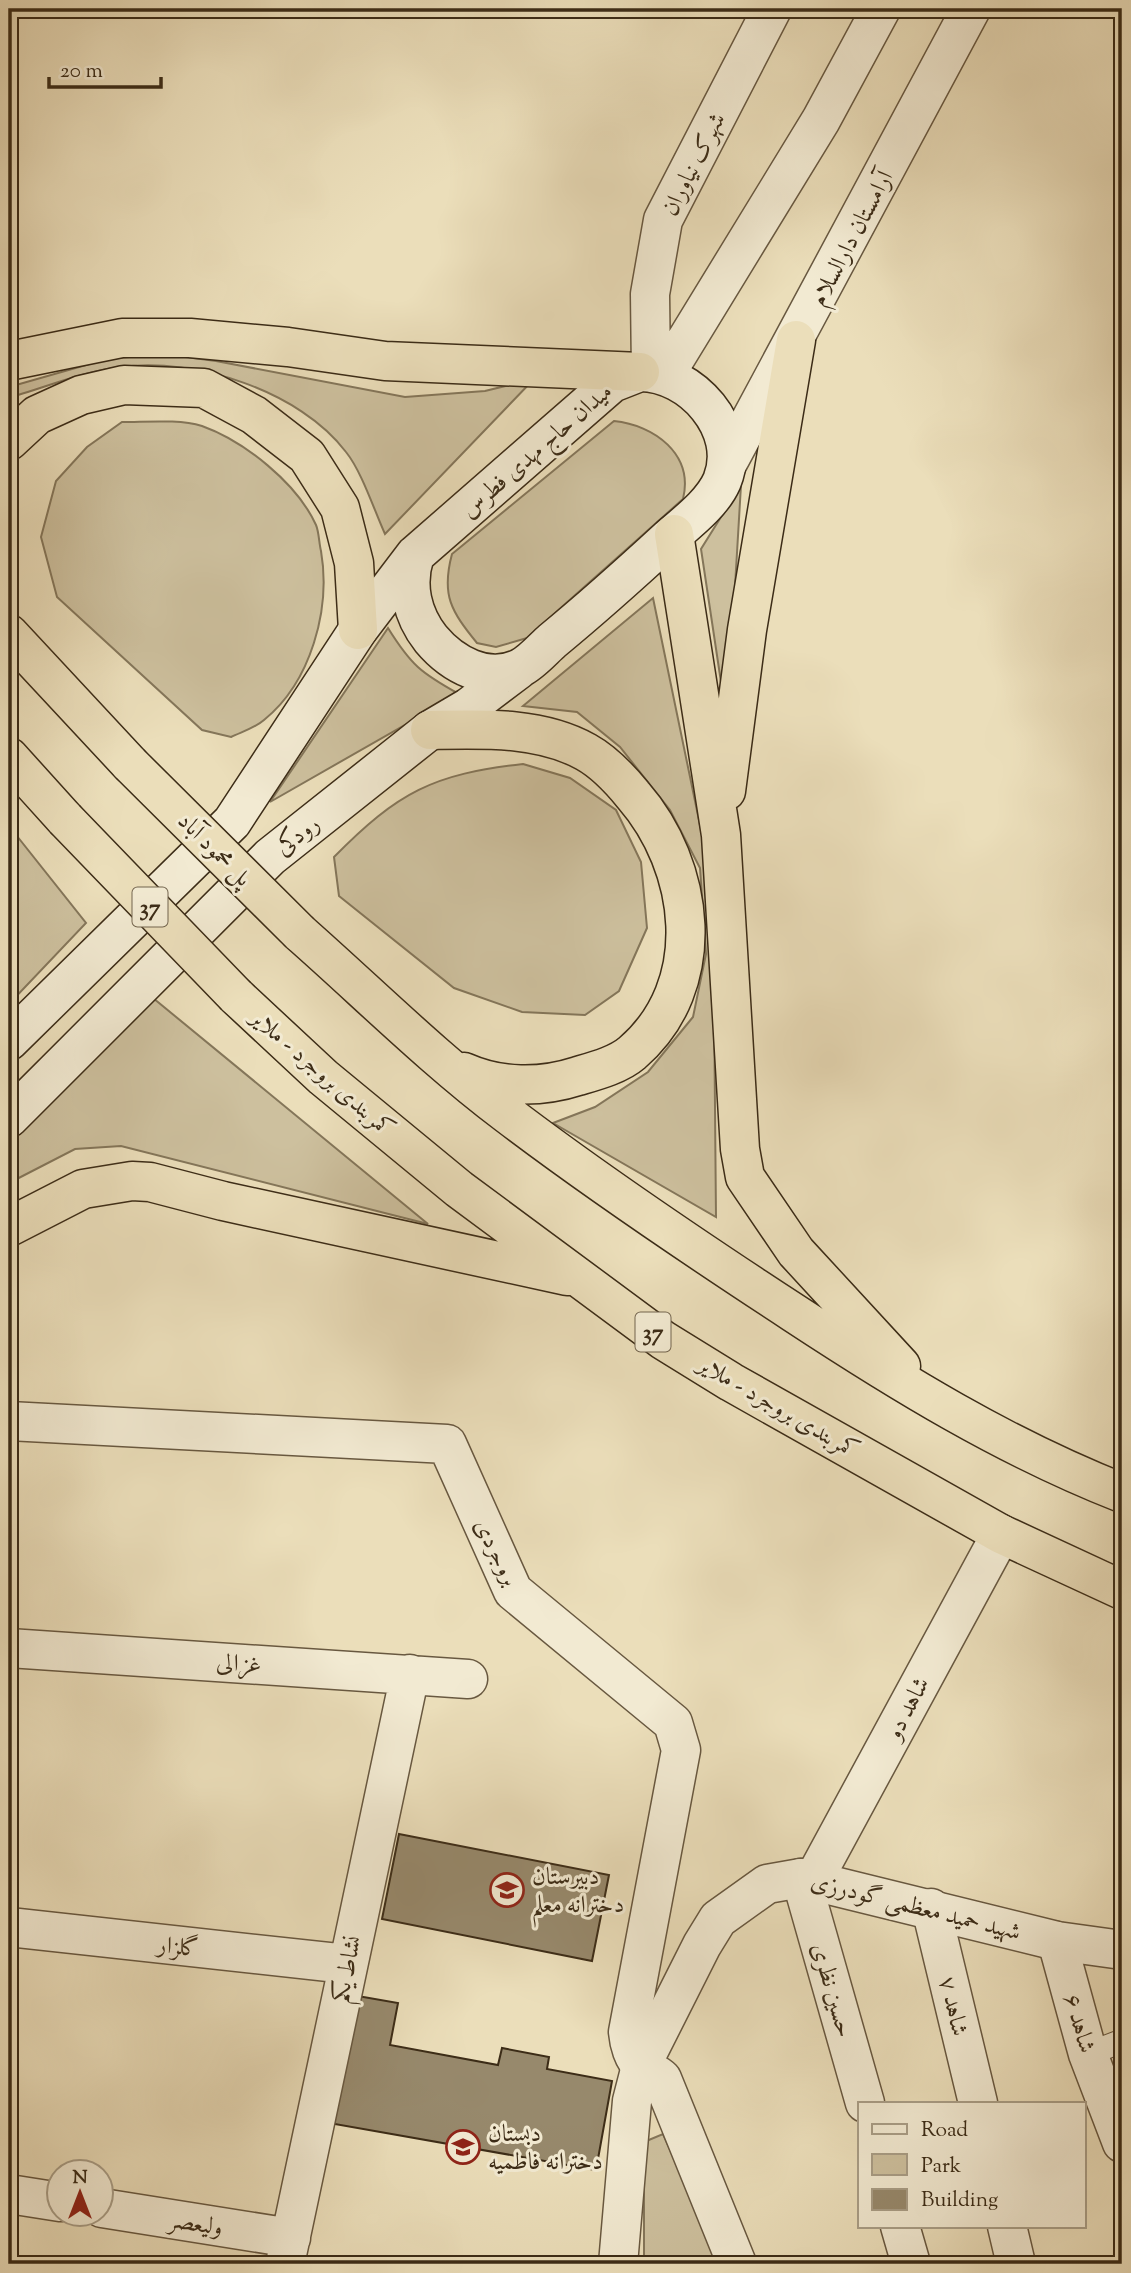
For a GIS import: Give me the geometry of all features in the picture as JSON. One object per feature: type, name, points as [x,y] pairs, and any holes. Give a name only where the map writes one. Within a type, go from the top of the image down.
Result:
[{"type":"highway","points":[[9,361],[122,338],[190,338],[288,347],[385,361],[652,373]]},
{"type":"highway","points":[[720,835],[747,630],[796,340]]},
{"type":"highway","points":[[9,441],[37,415],[80,395],[124,385],[204,388],[244,410],[307,456],[340,508],[354,563],[358,630]]},
{"type":"highway","points":[[674,534],[720,835],[740,1149],[745,1177],[796,1252],[933,1400]]},
{"type":"highway","name":"پل محمود آباد","points":[[9,634],[130,764],[300,933],[448,1064]]},
{"type":"highway","points":[[430,730],[492,729],[553,738],[587,752],[620,779],[653,818],[678,872],[688,933],[683,965],[673,996],[656,1027],[631,1055],[560,1082],[518,1085],[479,1079],[448,1064]]},
{"type":"highway","name":"کمربندی بروجرد - ملایر","points":[[9,757],[236,996],[323,1077],[458,1189],[663,1340],[731,1382],[1001,1534],[1122,1590]]},
{"type":"highway","points":[[448,1064],[505,1113],[633,1205],[879,1369],[1067,1471],[1122,1493]]},
{"type":"highway","points":[[9,1227],[83,1189],[132,1181],[150,1182],[579,1279]]},
{"type":"street","name":"شهرک نیاوران","points":[[652,373],[650,294],[663,219],[772,9]]},
{"type":"street","points":[[415,555],[410,568],[410,594],[415,614],[440,651],[481,674],[519,668],[599,603],[707,503],[721,484],[727,464],[725,442],[708,404],[689,388],[652,373],[821,120],[881,9]]},
{"type":"street","name":"آرامستان دارالسلام","points":[[727,464],[796,340],[971,9]]},
{"type":"street","name":"میدان حاج مهدی فطرس","points":[[415,555],[612,383],[652,373]]},
{"type":"street","points":[[9,1041],[232,822],[358,630],[415,555]]},
{"type":"street","name":"رودکی","points":[[9,1118],[270,857],[430,730],[469,707],[519,668]]},
{"type":"street","name":"بروجردی","points":[[9,1421],[447,1444],[513,1591],[673,1723],[681,1750],[628,2032],[629,2045],[641,2066]]},
{"type":"street","name":"شاهد دو","points":[[807,1879],[1001,1534]]},
{"type":"street","name":"غزالی","points":[[9,1648],[468,1679]]},
{"type":"street","name":"نشاط یکم","points":[[288,2251],[410,1674]]},
{"type":"street","name":"شهید حمید معظمی گودرزی","points":[[618,2264],[632,2101],[641,2066],[718,1919],[767,1884],[807,1879],[1057,1941],[1122,1950]]},
{"type":"street","name":"حسین نظری","points":[[807,1879],[865,2102]]},
{"type":"street","name":"شاهد ۷","points":[[931,1908],[978,2102]]},
{"type":"street","name":"گلزار","points":[[9,1927],[347,1964]]},
{"type":"street","name":"شاهد ۶","points":[[1057,1941],[1105,2047],[1122,2143]]},
{"type":"street","points":[[641,2066],[655,2072],[662,2079],[737,2264]]},
{"type":"street","points":[[9,2194],[46,2200]]},
{"type":"street","name":"ولیعصر","points":[[116,2211],[288,2251]]},
{"type":"street","points":[[901,2228],[911,2264]]},
{"type":"street","points":[[1007,2228],[1016,2264]]},
{"type":"green space","points":[[162,354],[216,361],[405,397],[485,391],[534,379],[385,534],[357,470],[346,452],[326,430],[302,412],[244,383],[181,367],[121,367],[18,395],[9,403],[9,387],[107,359]]},
{"type":"green space","points":[[614,421],[643,429],[668,445],[682,468],[685,483],[683,499],[527,638],[496,647],[477,643],[455,612],[448,592],[452,554]]},
{"type":"green space","points":[[122,422],[183,422],[202,426],[235,442],[283,479],[307,509],[317,528],[323,597],[314,643],[305,665],[280,704],[260,723],[231,737],[202,730],[57,597],[41,537],[56,481],[87,447]]},
{"type":"green space","points":[[741,485],[727,722],[701,549]]},
{"type":"green space","points":[[653,598],[713,888],[716,1217],[553,1123],[595,1107],[648,1072],[693,1017],[706,954],[700,868],[670,810],[620,747],[577,712],[523,706]]},
{"type":"green space","points":[[388,628],[403,651],[418,667],[459,694],[270,802]]},
{"type":"green space","points":[[523,764],[570,778],[616,810],[641,862],[647,928],[619,991],[585,1015],[522,1012],[454,988],[339,896],[334,857],[378,816],[419,790],[441,781],[492,768]]},
{"type":"green space","points":[[9,826],[86,923],[9,1004]]},
{"type":"green space","points":[[153,998],[428,1224],[121,1146],[75,1149],[9,1183],[9,1139]]},
{"type":"green space","points":[[663,2134],[722,2264],[644,2264],[644,2142]]},
{"type":"building","points":[[399,1834],[609,1875],[592,1961],[382,1919]]},
{"type":"building","points":[[352,1995],[398,2003],[390,2045],[498,2065],[502,2048],[549,2057],[547,2069],[612,2081],[596,2170],[329,2123]]},
{"type":"building","points":[[312,2257],[351,2264],[310,2264]]},
{"type":"place","name":"دبیرستان دخترانه معلم","points":[[507,1890]]},
{"type":"place","name":"دبستان دخترانه فاطمیه","points":[[463,2147]]}]
